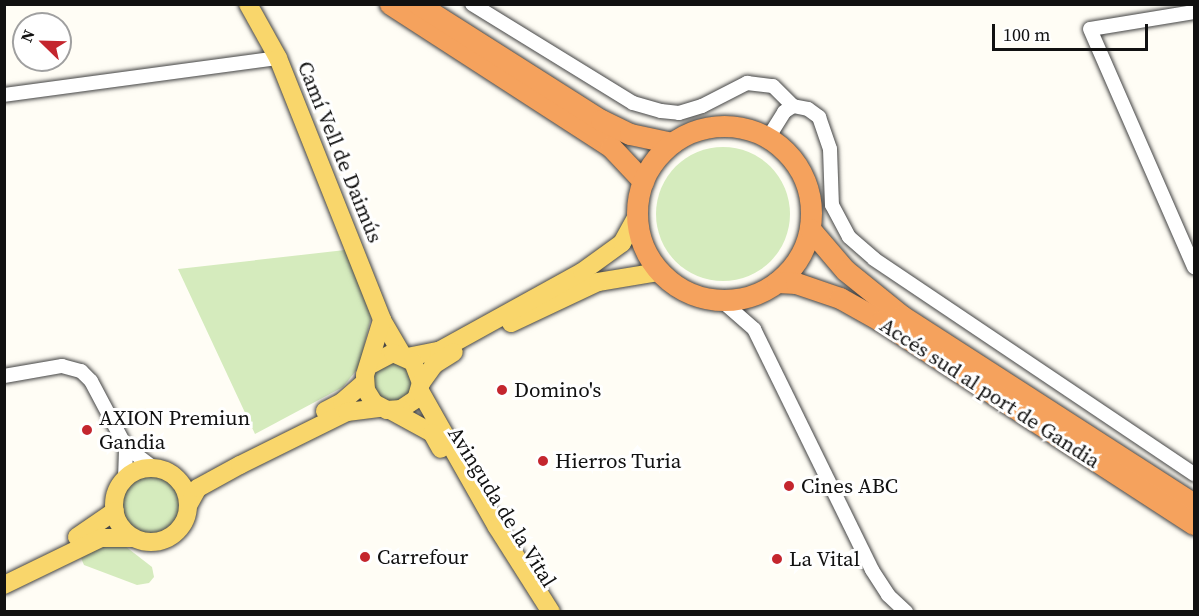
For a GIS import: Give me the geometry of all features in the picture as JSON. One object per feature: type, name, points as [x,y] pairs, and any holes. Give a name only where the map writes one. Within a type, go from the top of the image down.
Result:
[{"type":"highway","points":[[390,4],[611,147],[643,181]]},
{"type":"highway","points":[[418,4],[601,120],[630,134],[672,143]]},
{"type":"highway","points":[[730,126],[768,138],[791,158],[803,177],[810,199],[810,230],[798,259],[777,282],[751,296],[722,301],[687,293],[659,272],[643,247],[636,218],[643,181],[655,160],[672,143],[690,133],[730,126]]},
{"type":"highway","name":"Accés sud al port de Gandia","points":[[810,230],[853,277],[902,316],[1194,504]]},
{"type":"highway","name":"Accés sud al port de Gandia","points":[[777,282],[796,283],[840,298],[881,321],[1194,524]]},
{"type":"main road","name":"Camí Vell de Daimús","points":[[248,4],[278,58],[382,320],[405,356]]},
{"type":"main road","points":[[372,364],[385,355],[405,356],[439,351],[582,272],[622,243],[636,218]]},
{"type":"main road","points":[[4,585],[100,538],[133,538],[151,543],[173,536],[187,516],[189,504],[198,488],[240,465],[347,412],[409,405],[444,357],[588,287],[638,273],[659,272]]},
{"type":"main road","points":[[175,476],[205,472],[342,402],[364,382],[372,364],[382,320]]},
{"type":"main road","points":[[405,356],[418,368],[421,387]]},
{"type":"main road","points":[[364,382],[369,397],[387,409]]},
{"type":"main road","name":"Avinguda de la Vital","points":[[421,387],[492,518],[551,612]]},
{"type":"main road","name":"Avinguda de la Vital","points":[[387,409],[432,433],[540,612]]},
{"type":"main road","points":[[133,538],[121,526],[115,511],[118,489],[125,480],[143,469],[154,468],[175,476],[182,484],[189,504]]},
{"type":"main road","points":[[4,575],[94,529],[115,511]]},
{"type":"street","points":[[472,4],[633,103],[661,111],[680,113],[702,106],[747,83],[773,86],[793,106],[808,109],[819,117],[827,132],[832,205],[849,237],[874,259],[1194,474]]},
{"type":"street","points":[[1194,12],[1090,28],[1194,267]]},
{"type":"street","points":[[4,95],[278,58]]},
{"type":"street","points":[[768,138],[784,112],[793,106]]},
{"type":"street","points":[[722,301],[754,329],[872,570],[888,595],[906,612]]},
{"type":"street","points":[[4,376],[63,366],[81,371],[91,381],[126,447],[154,468]]},
{"type":"street","points":[[125,480],[126,447]]},
{"type":"street","name":"Avinguda de la Vital","points":[[492,518],[502,524],[523,555]]},
{"type":"street","name":"Avinguda de la Vital","points":[[538,581],[559,612]]},
{"type":"green space","points":[[723,147],[749,152],[771,166],[785,188],[790,214],[785,240],[771,262],[749,276],[723,281],[697,276],[675,262],[661,240],[656,214],[661,188],[675,166],[697,152]]},
{"type":"green space","points":[[345,250],[371,317],[359,367],[343,387],[255,434],[178,269]]},
{"type":"green space","points":[[390,359],[414,373],[411,394],[393,403],[375,393],[373,373]]},
{"type":"green space","points":[[151,476],[162,478],[172,484],[178,494],[180,505],[178,516],[172,526],[162,532],[151,534],[140,532],[130,526],[124,516],[122,505],[124,494],[130,484],[140,478]]},
{"type":"green space","points":[[125,546],[152,567],[154,577],[149,583],[137,585],[84,565],[81,558],[102,547]]},
{"type":"place","name":"Domino's","points":[[502,390]]},
{"type":"place","name":"AXION Premiun Gandia","points":[[87,430]]},
{"type":"place","name":"Hierros Turia","points":[[543,461]]},
{"type":"place","name":"Cines ABC","points":[[789,486]]},
{"type":"place","name":"Carrefour","points":[[365,557]]},
{"type":"place","name":"La Vital","points":[[777,559]]}]
